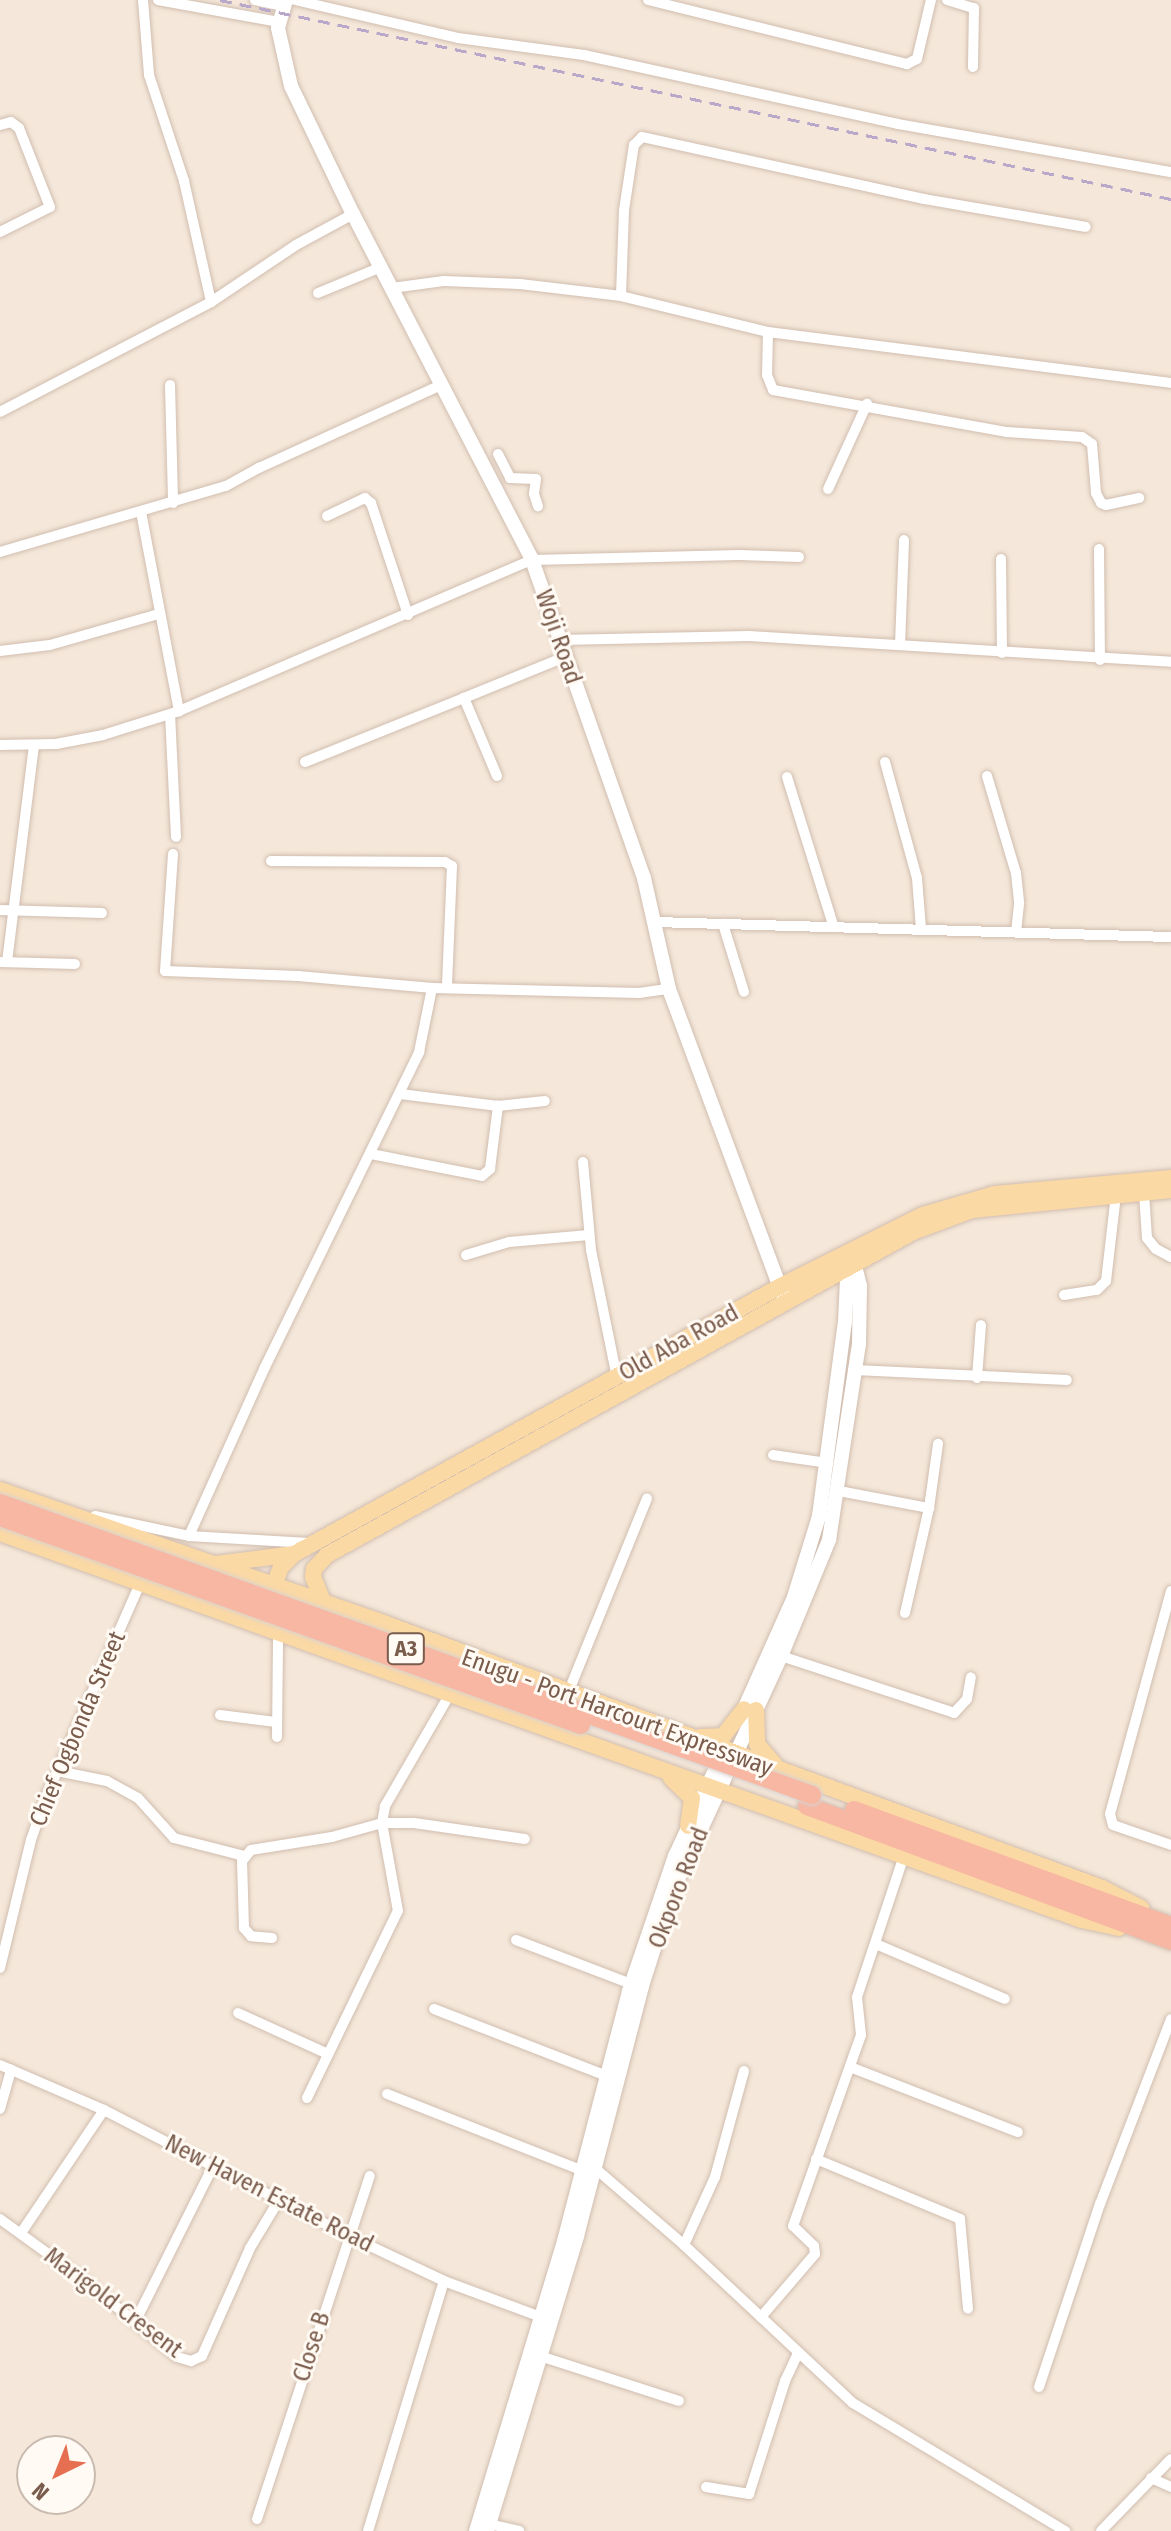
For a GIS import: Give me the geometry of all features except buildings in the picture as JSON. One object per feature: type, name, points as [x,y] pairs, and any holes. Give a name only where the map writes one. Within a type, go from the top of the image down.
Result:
[{"type":"highway","name":"Enugu - Port Harcourt Expressway","points":[[0,1503],[1169,1932]]},
{"type":"highway","name":"Enugu - Port Harcourt Expressway","points":[[0,1517],[810,1801]]},
{"type":"main road","name":"Woji Road","points":[[288,2],[279,22],[281,47],[291,86],[353,214],[532,560],[644,878],[669,989],[782,1294]]},
{"type":"main road","name":"Old Aba Road","points":[[272,1585],[281,1567],[294,1554],[617,1378],[848,1260],[923,1215],[970,1199],[1171,1178]]},
{"type":"main road","name":"Old Aba Road","points":[[848,1260],[956,1214],[1171,1190]]},
{"type":"main road","name":"Okporo Road","points":[[750,1709],[781,1656],[826,1551],[839,1491],[861,1297],[848,1260]]},
{"type":"main road","name":"Okporo Road","points":[[484,2529],[540,2356],[642,1986],[664,1918],[713,1788],[750,1709],[806,1564],[828,1463],[845,1322],[848,1260]]},
{"type":"main road","name":"Old Aba Road","points":[[324,1604],[313,1577],[314,1569],[327,1555],[782,1294]]},
{"type":"main road","points":[[0,1490],[272,1585],[1102,1888],[1169,1932]]},
{"type":"main road","points":[[0,1533],[139,1586],[1082,1920],[1169,1932]]},
{"type":"main road","points":[[212,1565],[294,1554]]},
{"type":"main road","points":[[272,1585],[270,1615],[278,1634]]},
{"type":"main road","points":[[374,1622],[399,1637],[406,1648],[404,1660],[396,1668],[385,1671]]},
{"type":"main road","points":[[678,1733],[717,1738],[750,1709]]},
{"type":"main road","points":[[750,1709],[757,1744],[782,1771]]},
{"type":"main road","points":[[646,1764],[688,1790],[693,1809],[688,1826]]},
{"type":"main road","name":"Okporo Road","points":[[484,2529],[541,2317],[590,2170],[607,2076],[631,1984],[662,1890],[688,1826],[713,1788]]},
{"type":"street","points":[[143,0],[149,75],[184,181],[211,302]]},
{"type":"street","points":[[158,0],[279,22]]},
{"type":"street","points":[[255,0],[288,2],[458,38],[584,55],[898,124],[1171,172]]},
{"type":"street","points":[[648,0],[907,64],[917,59],[931,0]]},
{"type":"street","points":[[947,0],[974,8],[973,67]]},
{"type":"street","points":[[0,125],[11,122],[19,128],[50,207],[0,232]]},
{"type":"street","points":[[621,296],[624,210],[634,145],[642,137],[924,199],[1086,227]]},
{"type":"street","points":[[0,412],[211,302],[296,245],[353,214]]},
{"type":"street","points":[[318,293],[381,267]]},
{"type":"street","points":[[392,288],[426,282],[520,284],[621,296],[768,332],[1171,383]]},
{"type":"street","points":[[768,332],[767,375],[773,390],[867,404],[1007,432],[1082,437],[1092,444],[1096,493],[1101,503],[1139,498]]},
{"type":"street","points":[[0,552],[226,486],[443,384]]},
{"type":"street","points":[[170,385],[173,503]]},
{"type":"street","points":[[828,489],[867,404]]},
{"type":"street","points":[[498,454],[510,478],[536,479],[534,494],[538,506]]},
{"type":"street","points":[[327,516],[365,498],[371,503],[408,615]]},
{"type":"street","points":[[141,512],[174,712],[176,837]]},
{"type":"street","points":[[900,645],[904,540]]},
{"type":"street","points":[[1099,549],[1100,660]]},
{"type":"street","points":[[0,745],[34,746],[103,735],[174,712],[532,560],[739,555],[799,557]]},
{"type":"street","points":[[1001,559],[1002,653]]},
{"type":"street","points":[[0,651],[50,645],[159,614]]},
{"type":"street","points":[[559,640],[749,636],[1171,662]]},
{"type":"street","points":[[305,762],[565,657]]},
{"type":"street","points":[[464,698],[497,776]]},
{"type":"street","points":[[34,746],[6,910],[4,962],[75,964]]},
{"type":"street","points":[[885,762],[917,878],[921,929]]},
{"type":"street","points":[[987,776],[1016,873],[1019,904],[1016,931]]},
{"type":"street","points":[[787,777],[833,925]]},
{"type":"street","points":[[173,854],[165,971],[305,977],[432,988],[639,993],[669,989]]},
{"type":"street","points":[[271,861],[445,862],[452,866],[447,986]]},
{"type":"street","points":[[6,910],[102,913]]},
{"type":"street","points":[[655,922],[1171,937]]},
{"type":"street","points":[[723,924],[744,992]]},
{"type":"street","points":[[189,1536],[265,1367],[400,1094],[423,1041],[432,988]]},
{"type":"street","points":[[400,1094],[498,1106],[545,1101]]},
{"type":"street","points":[[371,1154],[482,1176],[490,1169],[498,1106]]},
{"type":"street","points":[[583,1162],[589,1235],[617,1378]]},
{"type":"street","points":[[1144,1193],[1147,1238],[1156,1249],[1171,1257]]},
{"type":"street","points":[[1064,1295],[1097,1290],[1106,1281],[1116,1195]]},
{"type":"street","points":[[466,1255],[509,1242],[589,1235]]},
{"type":"street","points":[[977,1378],[981,1325]]},
{"type":"street","points":[[855,1370],[1067,1380]]},
{"type":"street","points":[[905,1613],[929,1508],[938,1444]]},
{"type":"street","points":[[773,1455],[828,1463]]},
{"type":"street","points":[[839,1491],[929,1508]]},
{"type":"street","points":[[568,1693],[647,1498]]},
{"type":"street","points":[[75,1517],[80,1513],[189,1536],[315,1544]]},
{"type":"street","name":"Chief Ogbonda Street","points":[[0,1968],[31,1840],[57,1771],[139,1586]]},
{"type":"street","points":[[1171,1591],[1110,1814],[1113,1825],[1171,1845]]},
{"type":"street","points":[[277,1737],[278,1634]]},
{"type":"street","points":[[781,1656],[954,1713],[967,1699],[971,1677]]},
{"type":"street","points":[[307,2098],[399,1904],[382,1823],[390,1792],[450,1694]]},
{"type":"street","points":[[220,1715],[276,1722]]},
{"type":"street","points":[[57,1771],[107,1781],[138,1798],[174,1838],[244,1856]]},
{"type":"street","points":[[272,1938],[251,1936],[244,1928],[244,1856],[251,1850],[332,1837],[382,1823],[414,1823],[525,1839]]},
{"type":"street","points":[[761,2317],[815,2254],[814,2246],[793,2226],[861,2035],[857,1997],[904,1856]]},
{"type":"street","points":[[516,1940],[631,1984]]},
{"type":"street","points":[[876,1944],[1005,1999]]},
{"type":"street","points":[[434,2009],[607,2076]]},
{"type":"street","points":[[238,2013],[328,2054]]},
{"type":"street","points":[[1039,2387],[1100,2204],[1171,2019]]},
{"type":"street","points":[[850,2067],[1018,2132]]},
{"type":"street","points":[[0,2109],[5,2068]]},
{"type":"street","name":"New Haven Estate Road","points":[[5,2068],[104,2110],[349,2236],[444,2281],[541,2317]]},
{"type":"street","points":[[684,2245],[715,2177],[744,2071]]},
{"type":"street","points":[[387,2094],[590,2170],[684,2245],[833,2387],[876,2419],[1065,2531]]},
{"type":"street","points":[[21,2233],[104,2110]]},
{"type":"street","points":[[816,2159],[960,2219],[968,2309]]},
{"type":"street","points":[[135,2322],[214,2164]]},
{"type":"street","name":"Close B","points":[[257,2519],[370,2176]]},
{"type":"street","name":"Marigold Cresent","points":[[0,2219],[177,2357],[196,2361],[202,2356],[250,2248],[279,2200]]},
{"type":"street","points":[[368,2531],[444,2281]]},
{"type":"street","points":[[706,2487],[749,2494],[785,2381],[798,2353]]},
{"type":"street","points":[[540,2356],[679,2401]]},
{"type":"street","points":[[1101,2531],[1171,2459]]},
{"type":"street","points":[[1151,2478],[1171,2487]]},
{"type":"street","points":[[484,2529],[519,2531]]},
{"type":"shaded area","points":[[0,0],[1171,0],[1171,2531],[0,2531]]},
{"type":"railway","points":[[220,0],[1171,199]]}]
